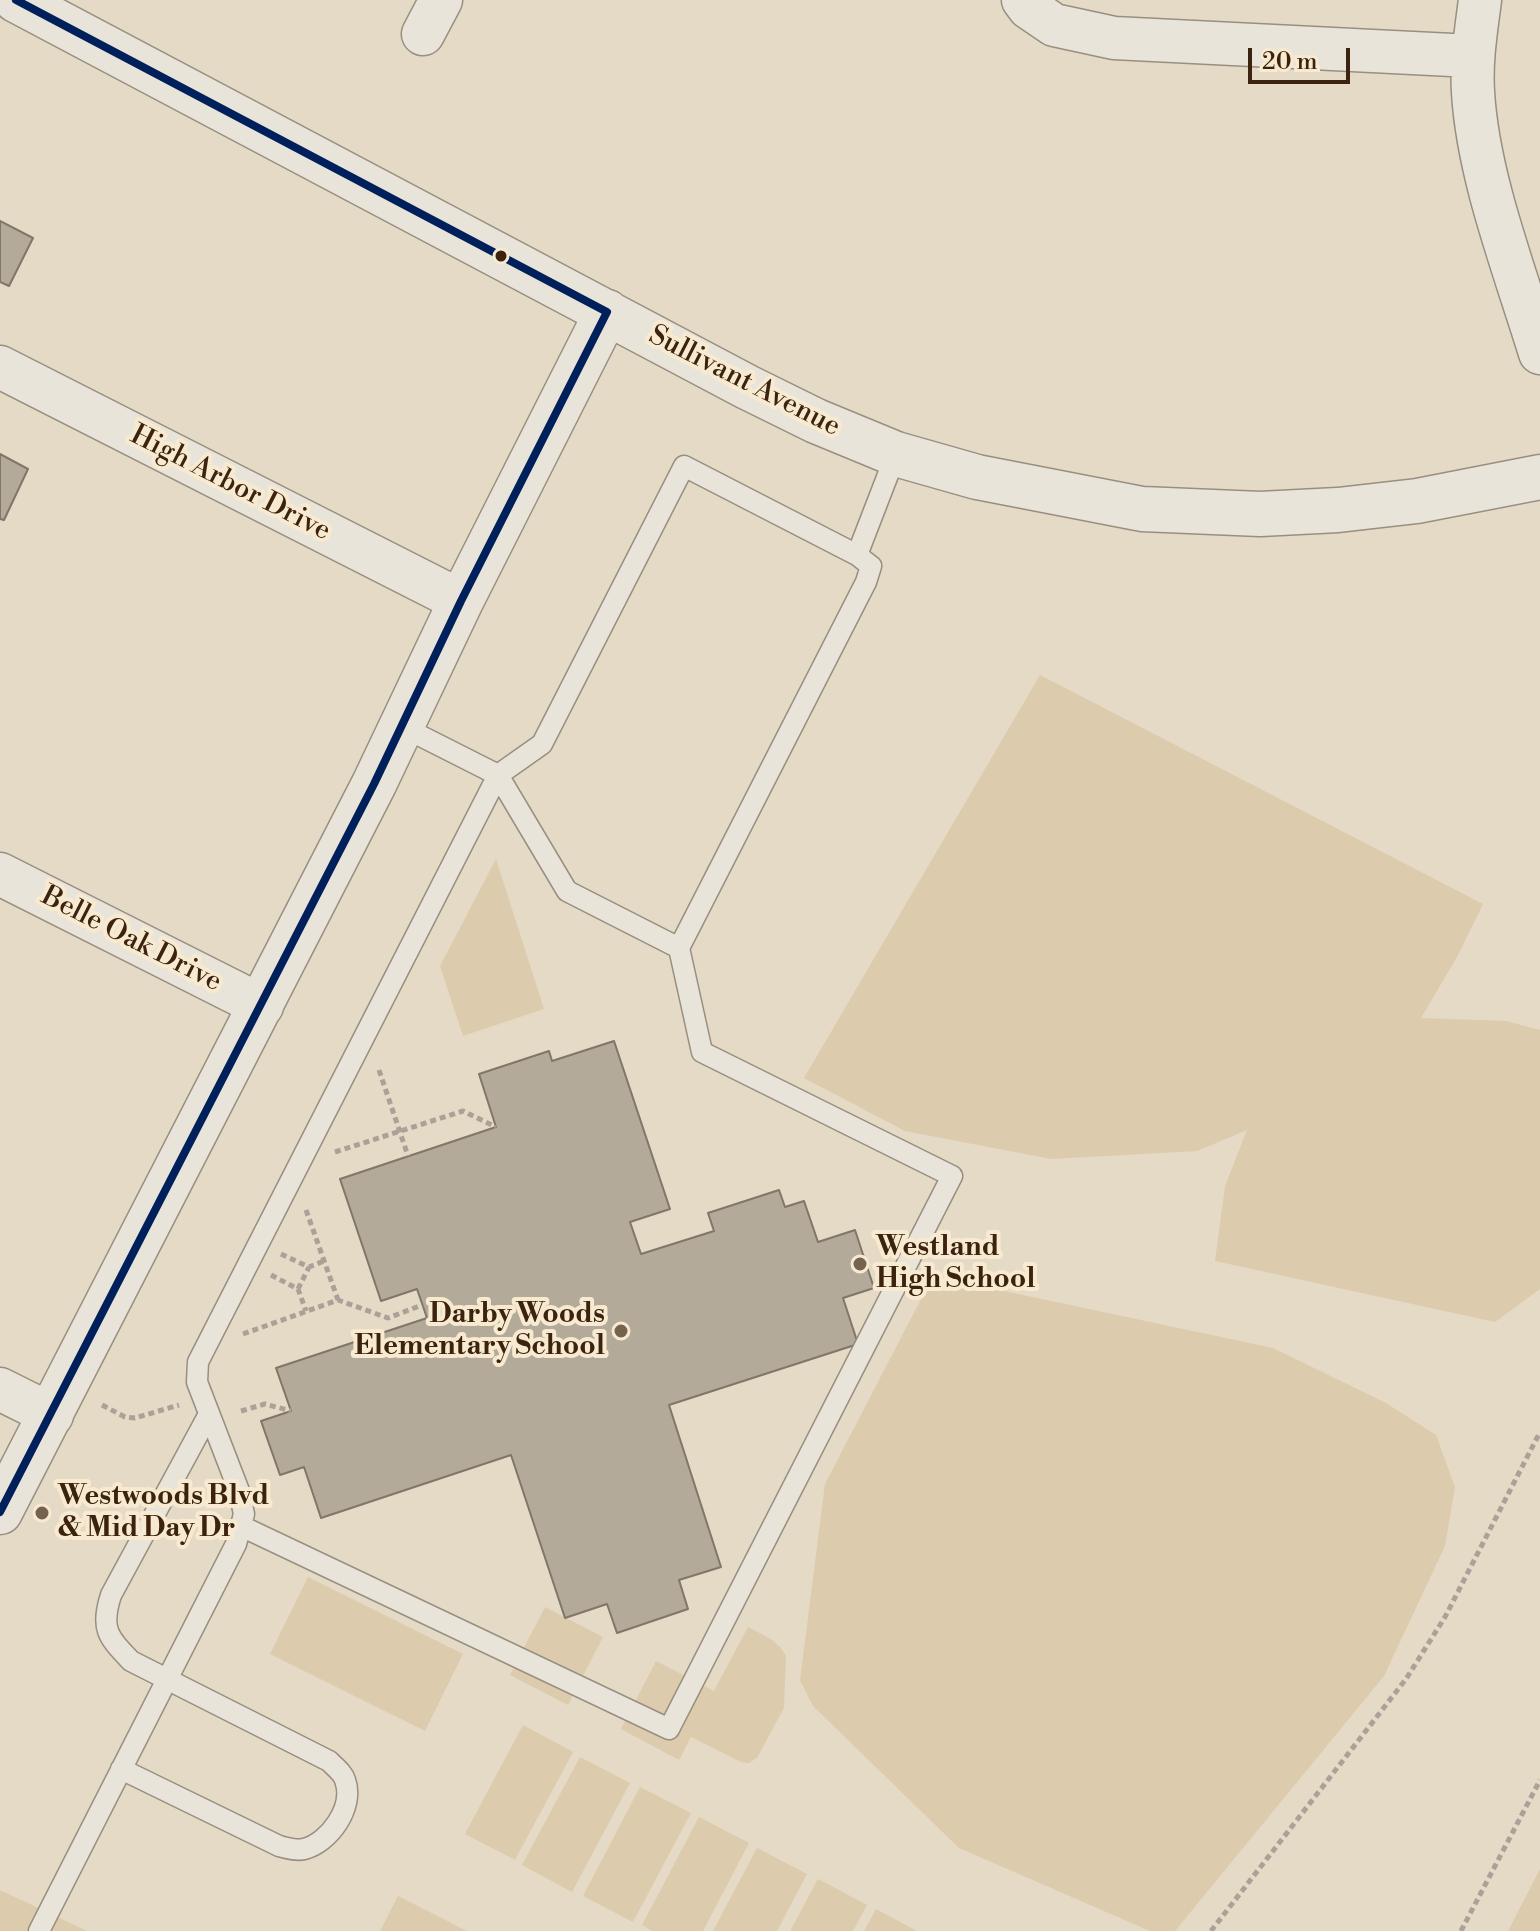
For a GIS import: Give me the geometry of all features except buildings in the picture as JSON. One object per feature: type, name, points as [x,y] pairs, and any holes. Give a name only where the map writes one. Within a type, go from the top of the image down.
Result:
[{"type":"street","name":"Sullivant Avenue","points":[[16,0],[802,415],[896,454],[977,477],[1142,509],[1260,514],[1385,506],[1540,477]]},
{"type":"street","points":[[1023,0],[1029,8],[1054,25],[1114,38],[1472,56]]},
{"type":"street","points":[[1480,0],[1472,56],[1473,94],[1484,165],[1540,353]]},
{"type":"street","points":[[0,1512],[262,1006],[607,312]]},
{"type":"street","name":"High Arbor Drive","points":[[0,367],[461,601]]},
{"type":"street","name":"Belle Oak Drive","points":[[0,874],[262,1006]]},
{"type":"street","points":[[0,1389],[52,1415]]},
{"type":"lane","points":[[857,555],[896,454]]},
{"type":"lane","points":[[39,1931],[236,1544],[244,1514],[239,1491],[197,1382],[198,1362],[498,775],[542,744],[684,466],[857,555],[871,566],[866,582],[679,948],[702,1052],[952,1176],[669,1729],[241,1526]]},
{"type":"lane","points":[[403,727],[498,775],[567,891],[679,948]]},
{"type":"lane","points":[[121,1769],[279,1846],[300,1851],[318,1844],[330,1832],[344,1808],[347,1791],[345,1778],[329,1761],[131,1661],[112,1641],[104,1619],[111,1595],[206,1406]]},
{"type":"path","points":[[377,1065],[408,1156]]},
{"type":"path","points":[[333,1152],[463,1111],[496,1127]]},
{"type":"path","points":[[305,1208],[338,1300]]},
{"type":"path","points":[[281,1254],[309,1267]]},
{"type":"path","points":[[298,1289],[309,1267],[324,1261]]},
{"type":"path","points":[[271,1275],[298,1289],[306,1311]]},
{"type":"path","points":[[241,1334],[338,1300],[388,1318],[422,1305]]},
{"type":"path","points":[[241,1411],[265,1404],[291,1411]]},
{"type":"path","points":[[102,1405],[125,1417],[135,1418],[206,1406]]},
{"type":"path","points":[[1211,1931],[1406,1679],[1445,1617],[1540,1432]]},
{"type":"path","points":[[1461,1931],[1540,1780]]},
{"type":"shaded area","points":[[1040,675],[1483,904],[1457,957],[1421,1018],[1506,1021],[1540,1030],[1540,1289],[1495,1322],[1215,1261],[1225,1186],[1247,1130],[1197,1151],[1051,1159],[905,1131],[804,1078]]},
{"type":"shaded area","points":[[496,859],[544,1009],[463,1036],[440,966]]},
{"type":"shaded area","points":[[933,1276],[1273,1348],[1386,1403],[1436,1435],[1455,1487],[1445,1546],[1384,1676],[1175,1931],[1150,1931],[959,1848],[813,1706],[800,1680],[825,1484]]},
{"type":"shaded area","points":[[308,1577],[463,1654],[425,1731],[270,1654]]},
{"type":"shaded area","points":[[545,1607],[603,1637],[568,1705],[510,1675]]},
{"type":"shaded area","points":[[748,1627],[771,1639],[786,1656],[784,1708],[757,1758],[749,1763],[741,1762],[691,1737],[679,1760],[621,1729],[656,1661],[714,1691]]},
{"type":"shaded area","points":[[523,1725],[573,1752],[515,1860],[465,1834]]},
{"type":"shaded area","points":[[580,1757],[630,1783],[572,1892],[522,1865]]},
{"type":"shaded area","points":[[640,1787],[691,1813],[633,1922],[583,1896]]},
{"type":"shaded area","points":[[699,1817],[749,1843],[703,1931],[652,1931],[642,1925]]},
{"type":"shaded area","points":[[757,1848],[807,1874],[777,1931],[713,1931]]},
{"type":"shaded area","points":[[1540,1869],[1540,1931],[1508,1931]]},
{"type":"shaded area","points":[[818,1879],[867,1905],[853,1931],[790,1931]]},
{"type":"shaded area","points":[[0,1890],[87,1931],[0,1931]]},
{"type":"shaded area","points":[[398,1896],[467,1931],[380,1931]]},
{"type":"shaded area","points":[[876,1909],[917,1931],[864,1931]]},
{"type":"transit line","points":[[16,0],[607,312]]},
{"type":"transit line","points":[[0,1512],[374,784],[461,601],[607,312]]},
{"type":"place","name":"Westland High School","points":[[860,1264]]},
{"type":"place","name":"Darby Woods Elementary School","points":[[621,1331]]},
{"type":"place","name":"Westwoods Blvd & Mid Day Dr","points":[[42,1513]]}]
